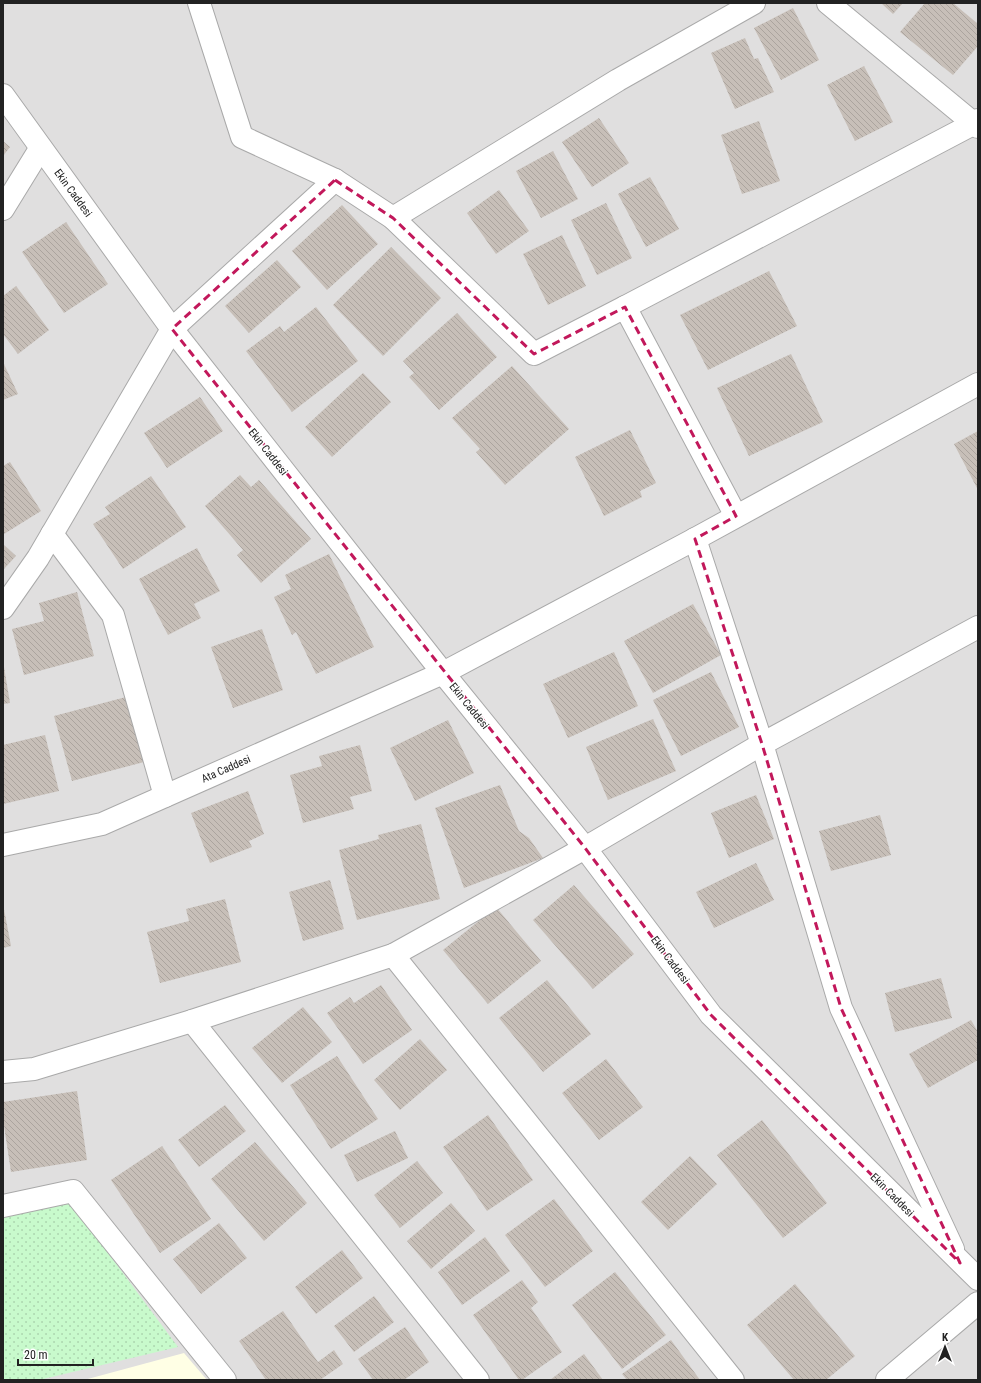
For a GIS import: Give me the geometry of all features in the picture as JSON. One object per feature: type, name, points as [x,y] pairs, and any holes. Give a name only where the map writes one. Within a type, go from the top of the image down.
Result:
[{"type":"street","points":[[199,3],[242,137],[335,180],[394,218],[534,354],[977,123],[828,3]]},
{"type":"street","points":[[394,218],[618,80],[754,3]]},
{"type":"street","name":"Ekin Caddesi","points":[[3,95],[40,149],[172,329],[442,673],[585,848],[711,1015],[960,1263],[978,1279]]},
{"type":"street","points":[[3,209],[40,149]]},
{"type":"street","points":[[3,608],[38,558],[172,329],[335,180]]},
{"type":"street","points":[[625,307],[736,516]]},
{"type":"street","name":"Ata Caddesi","points":[[3,845],[102,824],[442,673],[695,539],[978,384]]},
{"type":"street","points":[[52,534],[113,615],[165,796]]},
{"type":"street","points":[[695,539],[762,744],[841,1008],[960,1263]]},
{"type":"street","points":[[3,1072],[34,1068],[192,1021],[393,955],[585,848],[762,744],[978,627]]},
{"type":"street","points":[[393,955],[733,1380]]},
{"type":"street","points":[[192,1021],[478,1380]]},
{"type":"street","points":[[3,1206],[74,1191],[225,1380]]},
{"type":"street","points":[[887,1380],[978,1303]]},
{"type":"highlighted area","points":[[335,180],[393,218],[534,354],[625,307],[736,516],[695,539],[762,744],[841,1008],[960,1263],[711,1015],[585,848],[172,329]]},
{"type":"shaded area","points":[[3,3],[978,3],[978,1380],[3,1380]]},
{"type":"shaded area","points":[[184,1353],[207,1380],[84,1380]]},
{"type":"green space","points":[[70,1202],[178,1347],[39,1380],[3,1380],[3,1215]]},
{"type":"building","points":[[881,3],[903,3],[893,14]]},
{"type":"building","points":[[925,3],[953,3],[978,24],[978,46],[953,75],[900,32]]},
{"type":"building","points":[[793,8],[819,60],[781,80],[754,28]]},
{"type":"building","points":[[745,38],[754,59],[758,58],[774,92],[735,109],[711,53]]},
{"type":"building","points":[[864,66],[893,122],[855,141],[827,85]]},
{"type":"building","points":[[599,118],[629,163],[592,187],[562,142]]},
{"type":"building","points":[[759,121],[780,181],[742,194],[721,135]]},
{"type":"building","points":[[3,141],[10,147],[3,156]]},
{"type":"building","points":[[553,151],[578,199],[541,218],[516,171]]},
{"type":"building","points":[[650,177],[679,229],[646,247],[618,194]]},
{"type":"building","points":[[499,190],[529,231],[496,254],[467,213]]},
{"type":"building","points":[[606,203],[632,258],[597,275],[571,220]]},
{"type":"building","points":[[342,205],[378,244],[327,290],[292,251]]},
{"type":"building","points":[[66,222],[108,284],[64,313],[22,252]]},
{"type":"building","points":[[562,235],[586,286],[548,305],[523,254]]},
{"type":"building","points":[[391,247],[441,298],[383,356],[333,305]]},
{"type":"building","points":[[277,260],[301,287],[249,333],[225,306]]},
{"type":"building","points":[[769,271],[797,326],[708,370],[680,315]]},
{"type":"building","points":[[16,286],[49,330],[18,354],[3,334],[3,296]]},
{"type":"building","points":[[316,307],[358,361],[292,412],[246,351],[280,326],[284,332]]},
{"type":"building","points":[[457,313],[497,357],[439,410],[409,377],[414,373],[403,361]]},
{"type":"building","points":[[791,354],[823,422],[749,456],[717,388]]},
{"type":"building","points":[[3,362],[18,394],[3,400]]},
{"type":"building","points":[[512,366],[569,429],[505,485],[476,452],[480,449],[452,418]]},
{"type":"building","points":[[363,373],[391,402],[332,457],[305,427]]},
{"type":"building","points":[[200,397],[223,431],[167,468],[144,433]]},
{"type":"building","points":[[630,430],[656,483],[640,491],[642,497],[604,516],[575,457]]},
{"type":"building","points":[[978,431],[978,490],[954,444]]},
{"type":"building","points":[[10,462],[41,511],[4,534],[3,466]]},
{"type":"building","points":[[240,475],[251,487],[259,480],[311,539],[261,583],[237,555],[243,550],[205,506]]},
{"type":"building","points":[[151,476],[186,527],[123,569],[93,524],[110,514],[105,507]]},
{"type":"building","points":[[3,544],[16,556],[3,570]]},
{"type":"building","points":[[197,548],[220,591],[194,604],[201,618],[168,635],[139,579]]},
{"type":"building","points":[[329,554],[374,647],[316,674],[296,632],[292,635],[274,597],[291,589],[285,575]]},
{"type":"building","points":[[77,592],[94,656],[24,675],[12,629],[44,621],[39,603]]},
{"type":"building","points":[[693,604],[721,655],[653,693],[624,641]]},
{"type":"building","points":[[262,629],[283,690],[233,708],[211,647]]},
{"type":"building","points":[[614,652],[638,706],[568,738],[543,684]]},
{"type":"building","points":[[3,661],[10,703],[3,704]]},
{"type":"building","points":[[711,672],[739,727],[681,756],[653,700]]},
{"type":"building","points":[[126,697],[144,762],[72,781],[54,716]]},
{"type":"building","points":[[653,719],[676,771],[608,800],[586,747]]},
{"type":"building","points":[[448,720],[474,773],[415,801],[390,748]]},
{"type":"building","points":[[45,735],[59,791],[3,804],[3,745]]},
{"type":"building","points":[[360,745],[372,791],[350,797],[354,809],[303,823],[290,775],[322,766],[319,756]]},
{"type":"building","points":[[500,785],[519,831],[529,838],[543,858],[464,888],[435,808]]},
{"type":"building","points":[[248,791],[264,834],[249,841],[252,847],[210,863],[191,813]]},
{"type":"building","points":[[756,795],[774,839],[729,858],[711,813]]},
{"type":"building","points":[[880,815],[891,855],[831,871],[819,831]]},
{"type":"building","points":[[421,824],[440,899],[357,920],[339,850],[379,839],[378,835]]},
{"type":"building","points":[[756,863],[774,900],[714,928],[696,892]]},
{"type":"building","points":[[330,880],[344,929],[303,941],[289,892]]},
{"type":"building","points":[[574,885],[634,954],[593,989],[533,920]]},
{"type":"building","points":[[225,899],[241,962],[160,983],[147,932],[189,921],[186,909]]},
{"type":"building","points":[[3,904],[11,946],[3,948]]},
{"type":"building","points":[[496,907],[541,961],[488,1004],[443,950]]},
{"type":"building","points":[[941,978],[952,1018],[895,1032],[885,993]]},
{"type":"building","points":[[547,980],[591,1034],[543,1072],[499,1018]]},
{"type":"building","points":[[381,985],[412,1030],[363,1064],[327,1013],[350,997],[354,1003]]},
{"type":"building","points":[[303,1007],[332,1042],[282,1083],[252,1048]]},
{"type":"building","points":[[971,1020],[978,1032],[978,1060],[928,1088],[909,1054]]},
{"type":"building","points":[[420,1039],[447,1070],[400,1110],[374,1080]]},
{"type":"building","points":[[337,1056],[378,1119],[331,1149],[290,1085]]},
{"type":"building","points":[[606,1059],[643,1107],[599,1140],[562,1093]]},
{"type":"building","points":[[77,1091],[87,1160],[11,1172],[3,1119],[3,1102]]},
{"type":"building","points":[[225,1105],[246,1131],[199,1167],[178,1140]]},
{"type":"building","points":[[488,1115],[533,1180],[487,1211],[443,1147]]},
{"type":"building","points":[[762,1120],[827,1203],[783,1238],[717,1155]]},
{"type":"building","points":[[395,1131],[408,1158],[357,1182],[344,1155]]},
{"type":"building","points":[[255,1142],[307,1203],[264,1241],[211,1179]]},
{"type":"building","points":[[162,1146],[211,1219],[160,1253],[111,1180]]},
{"type":"building","points":[[690,1156],[717,1184],[668,1230],[641,1202]]},
{"type":"building","points":[[417,1161],[443,1193],[400,1228],[374,1195]]},
{"type":"building","points":[[554,1199],[593,1251],[545,1287],[505,1235]]},
{"type":"building","points":[[451,1203],[475,1231],[431,1269],[407,1241]]},
{"type":"building","points":[[219,1223],[247,1258],[201,1294],[173,1259]]},
{"type":"building","points":[[485,1237],[510,1271],[462,1305],[438,1272]]},
{"type":"building","points":[[342,1250],[363,1278],[316,1314],[295,1287]]},
{"type":"building","points":[[615,1272],[666,1335],[622,1369],[572,1305]]},
{"type":"building","points":[[522,1280],[538,1302],[531,1308],[562,1352],[522,1380],[519,1380],[473,1315]]},
{"type":"building","points":[[795,1284],[855,1356],[826,1380],[794,1380],[747,1325]]},
{"type":"building","points":[[374,1296],[394,1322],[354,1352],[334,1326]]},
{"type":"building","points":[[283,1311],[318,1362],[334,1350],[343,1364],[320,1380],[266,1380],[239,1341]]},
{"type":"building","points":[[405,1327],[429,1362],[404,1380],[373,1380],[358,1359]]},
{"type":"building","points":[[671,1340],[700,1380],[627,1380],[622,1374]]},
{"type":"building","points":[[584,1354],[603,1380],[550,1380]]}]
